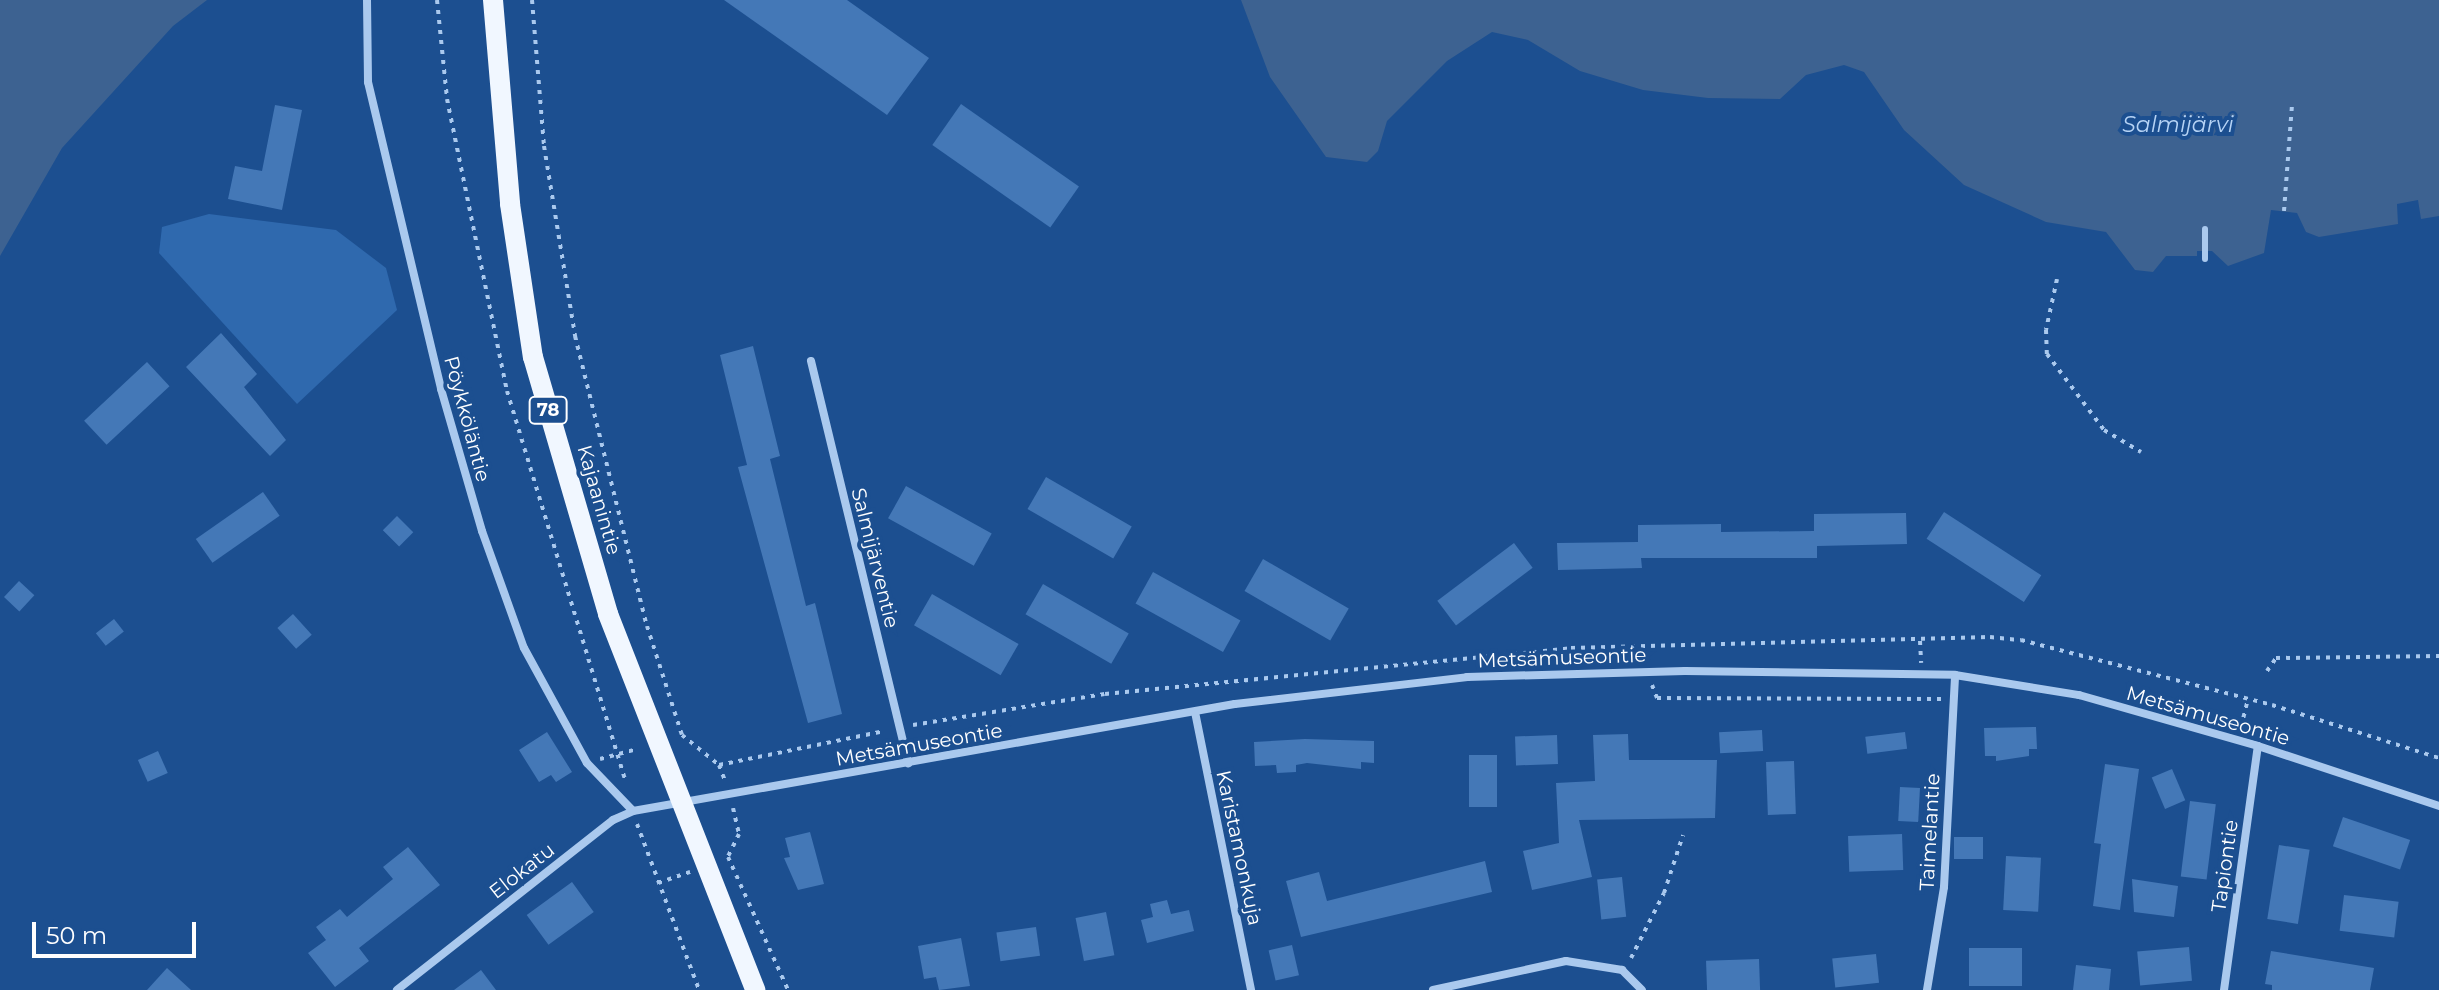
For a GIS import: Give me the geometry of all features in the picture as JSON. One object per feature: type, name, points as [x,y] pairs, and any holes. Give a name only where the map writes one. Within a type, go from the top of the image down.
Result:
[{"type":"main road","name":"Kajaanintie","points":[[493,0],[510,204],[533,357],[608,614],[678,803],[755,990]]},
{"type":"street","name":"Pöykköläntie","points":[[367,0],[368,82],[445,404],[524,648],[587,763],[633,811]]},
{"type":"street","name":"Salmijärventie","points":[[811,361],[908,763]]},
{"type":"street","name":"Metsämuseontie","points":[[678,803],[1195,712],[1467,677],[1651,671],[1921,672],[2079,695],[2258,746],[2439,806]]},
{"type":"street","name":"Taimelantie","points":[[1927,990],[1944,887],[1955,675]]},
{"type":"street","name":"Karistamonkuja","points":[[1195,712],[1251,990]]},
{"type":"street","name":"Tapiontie","points":[[2224,990],[2258,746]]},
{"type":"street","name":"Elokatu","points":[[397,990],[613,820],[633,811],[678,803]]},
{"type":"street","points":[[1433,990],[1566,961],[1622,970],[1642,990]]},
{"type":"lane","points":[[2205,229],[2205,259]]},
{"type":"path","points":[[437,0],[447,99],[507,391],[619,754],[633,811],[699,990]]},
{"type":"path","points":[[532,0],[544,146],[575,336],[647,626],[682,735],[719,765],[730,794],[739,834],[728,857],[788,990]]},
{"type":"path","points":[[2284,211],[2292,104]]},
{"type":"path","points":[[2057,279],[2046,330],[2047,354],[2104,430],[2141,452]]},
{"type":"path","points":[[1920,641],[1921,672]]},
{"type":"path","points":[[2267,671],[2276,658],[2439,656]]},
{"type":"path","points":[[1651,671],[1657,698],[1952,700]]},
{"type":"path","points":[[2238,741],[2248,698]]},
{"type":"path","points":[[587,763],[682,735]]},
{"type":"path","points":[[1622,970],[1645,937],[1683,835]]},
{"type":"shaded area","points":[[209,214],[336,230],[386,268],[397,310],[297,404],[159,253],[162,227]]},
{"type":"water","points":[[0,0],[207,0],[173,26],[62,148],[0,256]]},
{"type":"water","name":"Salmijärvi","points":[[1241,0],[2439,0],[2439,216],[2421,219],[2418,200],[2397,204],[2398,224],[2319,237],[2306,232],[2297,213],[2271,210],[2264,253],[2228,266],[2212,251],[2197,251],[2197,256],[2166,256],[2153,272],[2135,270],[2106,232],[2046,222],[1964,185],[1904,130],[1864,72],[1844,65],[1806,75],[1780,99],[1708,98],[1643,90],[1580,71],[1528,40],[1492,32],[1447,61],[1387,121],[1378,151],[1367,162],[1326,157],[1270,77]]},
{"type":"building","points":[[724,0],[847,0],[929,58],[887,115]]},
{"type":"building","points":[[961,104],[1079,187],[1050,228],[932,145]]},
{"type":"building","points":[[275,105],[302,110],[282,210],[228,199],[235,166],[262,171]]},
{"type":"building","points":[[221,333],[257,374],[244,387],[286,440],[270,456],[186,367]]},
{"type":"building","points":[[753,346],[780,456],[770,459],[806,606],[815,603],[842,714],[808,723],[738,467],[747,465],[720,355]]},
{"type":"building","points":[[147,362],[170,386],[107,445],[84,421]]},
{"type":"building","points":[[1046,477],[1132,526],[1113,559],[1028,509]]},
{"type":"building","points":[[906,486],[992,534],[974,566],[888,518]]},
{"type":"building","points":[[263,492],[280,516],[212,563],[196,539]]},
{"type":"building","points":[[1944,512],[2041,575],[2024,602],[1927,539]]},
{"type":"building","points":[[1906,513],[1907,544],[1817,546],[1817,558],[1641,558],[1642,568],[1558,570],[1557,543],[1638,542],[1638,525],[1721,524],[1721,532],[1814,531],[1814,514]]},
{"type":"building","points":[[397,516],[413,532],[399,546],[383,530]]},
{"type":"building","points":[[1514,543],[1533,568],[1456,626],[1437,601]]},
{"type":"building","points":[[1263,559],[1349,608],[1330,641],[1244,591]]},
{"type":"building","points":[[1153,572],[1240,620],[1223,652],[1136,603]]},
{"type":"building","points":[[19,581],[34,595],[19,611],[4,597]]},
{"type":"building","points":[[1043,584],[1129,634],[1111,664],[1026,614]]},
{"type":"building","points":[[932,594],[1019,644],[1001,675],[914,625]]},
{"type":"building","points":[[293,614],[312,635],[296,649],[277,628]]},
{"type":"building","points":[[114,619],[124,632],[106,646],[96,633]]},
{"type":"building","points":[[2036,727],[2037,749],[2029,749],[2029,756],[1996,761],[1996,756],[1985,756],[1984,728]]},
{"type":"building","points":[[1762,730],[1763,751],[1720,753],[1719,732]]},
{"type":"building","points":[[547,732],[572,772],[556,782],[551,775],[539,782],[519,750]]},
{"type":"building","points":[[1905,732],[1907,749],[1867,754],[1865,737]]},
{"type":"building","points":[[1628,734],[1629,760],[1717,760],[1715,818],[1579,820],[1592,877],[1532,890],[1523,851],[1559,843],[1556,783],[1595,781],[1593,735]]},
{"type":"building","points":[[1557,735],[1558,764],[1516,765],[1515,736]]},
{"type":"building","points":[[1305,739],[1374,741],[1374,763],[1361,762],[1361,769],[1307,763],[1296,765],[1296,772],[1277,773],[1276,765],[1255,766],[1254,742]]},
{"type":"building","points":[[158,751],[168,773],[148,782],[138,760]]},
{"type":"building","points":[[1469,755],[1497,755],[1497,807],[1469,807]]},
{"type":"building","points":[[1794,761],[1796,814],[1768,815],[1766,762]]},
{"type":"building","points":[[2105,764],[2139,769],[2120,910],[2093,906],[2101,844],[2094,843]]},
{"type":"building","points":[[2172,769],[2185,800],[2165,809],[2152,778]]},
{"type":"building","points":[[1900,787],[1920,788],[1918,822],[1898,821]]},
{"type":"building","points":[[2190,801],[2216,804],[2207,880],[2181,876]]},
{"type":"building","points":[[2343,817],[2410,840],[2400,869],[2333,846]]},
{"type":"building","points":[[810,832],[824,884],[798,890],[784,858],[790,857],[785,838]]},
{"type":"building","points":[[1902,834],[1903,870],[1849,872],[1848,836]]},
{"type":"building","points":[[1954,837],[1983,837],[1983,859],[1954,859]]},
{"type":"building","points":[[2279,845],[2310,850],[2298,924],[2267,919]]},
{"type":"building","points":[[408,847],[440,885],[359,948],[369,961],[335,987],[308,953],[326,940],[316,927],[340,909],[347,917],[393,879],[383,867]]},
{"type":"building","points":[[2006,856],[2041,858],[2038,912],[2003,910]]},
{"type":"building","points":[[1485,861],[1492,892],[1301,937],[1286,881],[1319,872],[1327,901]]},
{"type":"building","points":[[1622,877],[1626,917],[1601,919],[1597,880]]},
{"type":"building","points":[[2132,879],[2178,886],[2174,917],[2134,912]]},
{"type":"building","points":[[572,882],[594,912],[548,945],[527,915]]},
{"type":"building","points":[[2344,895],[2399,902],[2394,937],[2340,931]]},
{"type":"building","points":[[1167,900],[1171,914],[1189,910],[1194,931],[1147,943],[1141,920],[1153,917],[1150,904]]},
{"type":"building","points":[[1106,912],[1114,955],[1084,961],[1076,918]]},
{"type":"building","points":[[1036,927],[1040,956],[1000,961],[996,933]]},
{"type":"building","points":[[961,938],[970,986],[939,990],[936,977],[924,979],[918,946]]},
{"type":"building","points":[[1292,945],[1299,975],[1276,981],[1269,950]]},
{"type":"building","points":[[2189,947],[2192,981],[2140,985],[2137,952]]},
{"type":"building","points":[[1969,948],[2022,948],[2022,986],[1969,986]]},
{"type":"building","points":[[2271,951],[2374,968],[2370,990],[2272,990],[2272,985],[2265,984]]},
{"type":"building","points":[[1876,954],[1879,983],[1835,987],[1832,959]]},
{"type":"building","points":[[1759,959],[1760,990],[1707,990],[1706,961]]},
{"type":"building","points":[[2076,965],[2111,969],[2109,990],[2073,990]]},
{"type":"building","points":[[167,968],[191,990],[147,990]]},
{"type":"building","points":[[481,970],[496,990],[454,990]]}]
